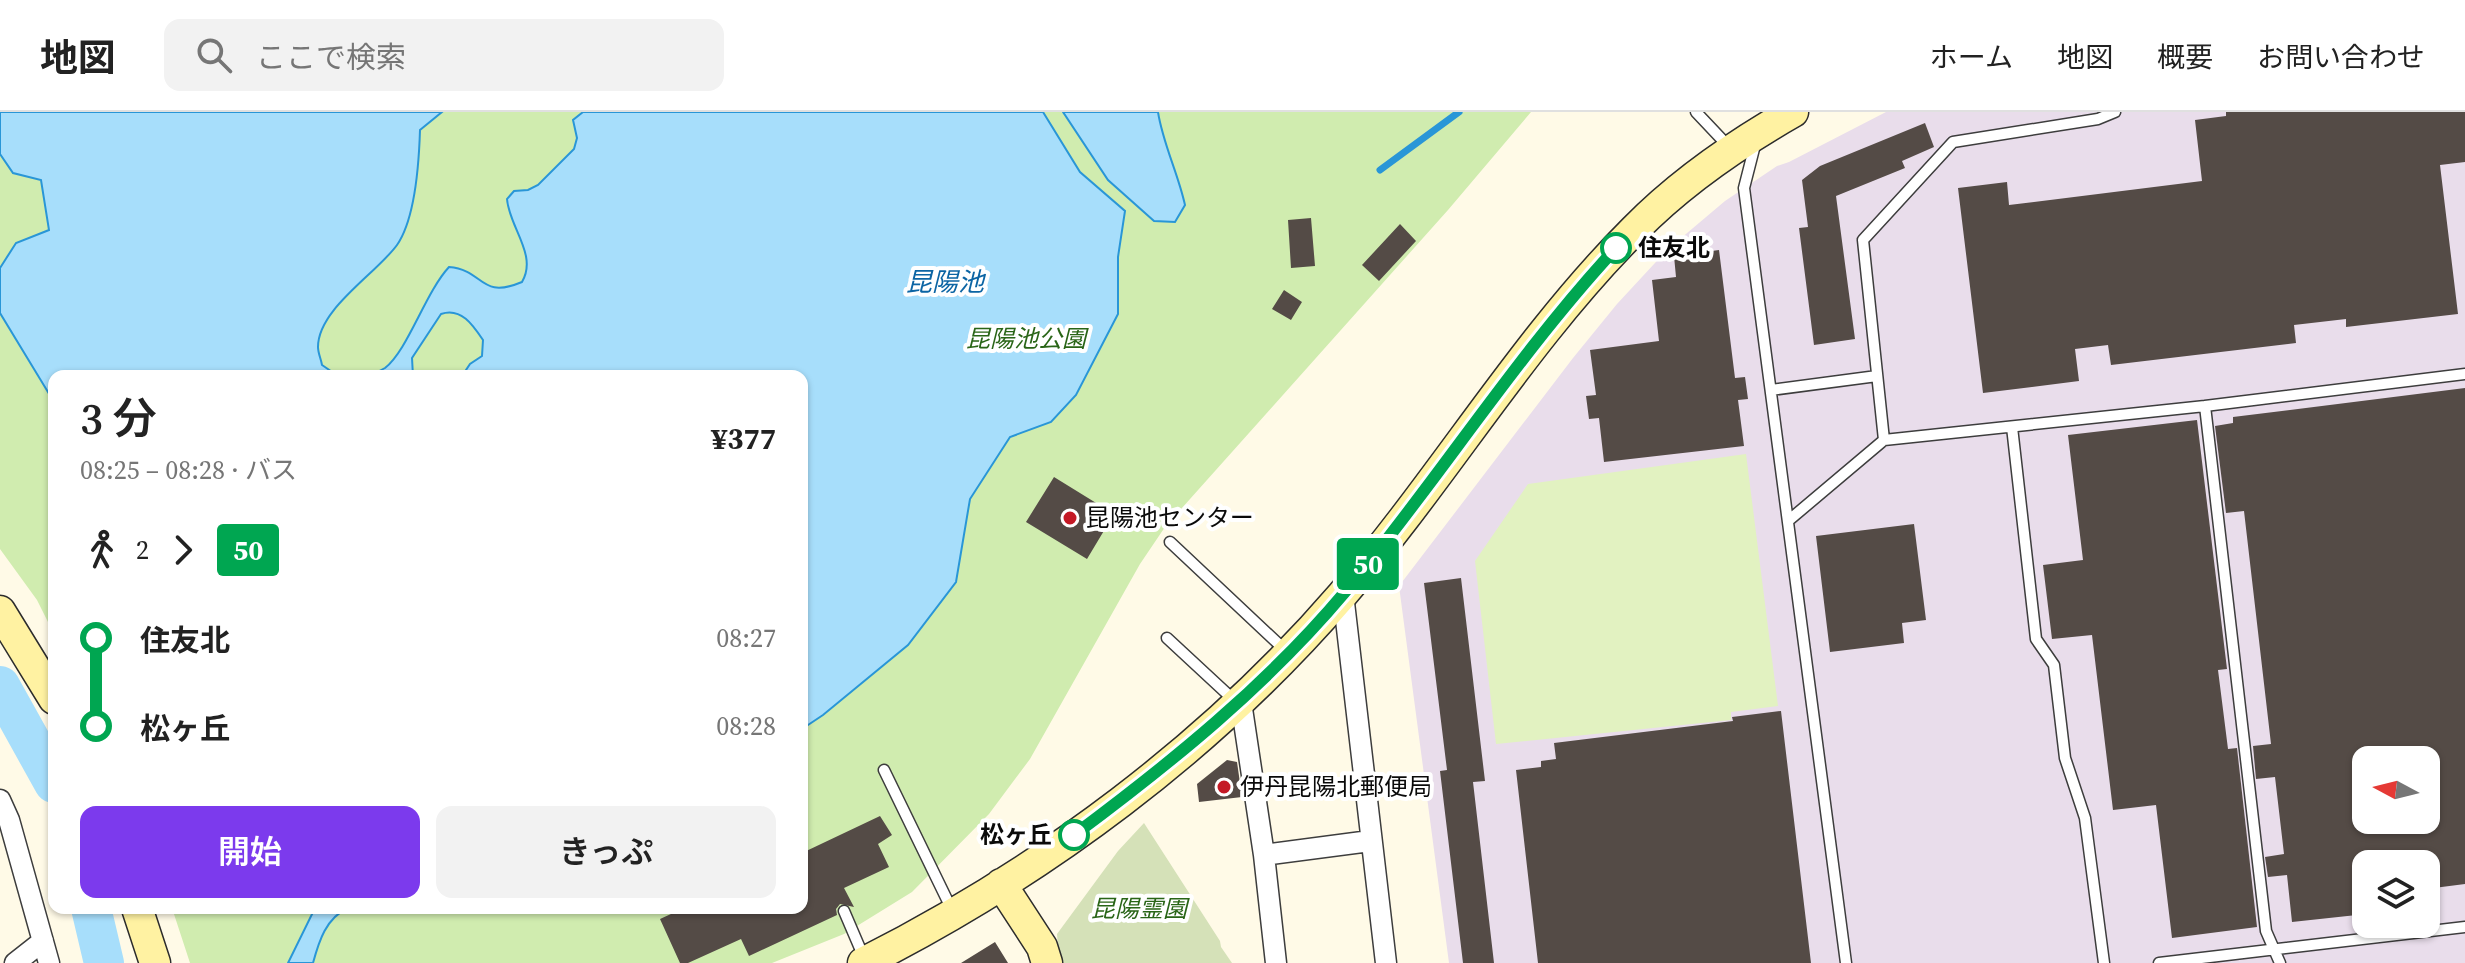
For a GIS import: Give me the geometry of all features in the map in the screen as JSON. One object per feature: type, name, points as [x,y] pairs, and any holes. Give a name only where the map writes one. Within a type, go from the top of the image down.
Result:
[{"type":"main road","points":[[878,959],[1001,884],[1107,810],[1239,703],[1343,594],[1399,526],[1598,267],[1669,197],[1732,149],[1760,122],[1793,112]]},
{"type":"main road","points":[[0,611],[48,689]]},
{"type":"main road","points":[[1001,884],[1042,947],[1047,963]]},
{"type":"main road","points":[[139,914],[155,963]]},
{"type":"street","points":[[1343,594],[1386,963]]},
{"type":"street","points":[[1239,703],[1264,855],[1276,963]]},
{"type":"street","points":[[0,800],[9,820],[49,963]]},
{"type":"street","points":[[1264,855],[1370,841]]},
{"type":"street","points":[[15,963],[43,941]]},
{"type":"lane","points":[[1696,112],[1732,149]]},
{"type":"lane","points":[[1884,440],[1863,240],[1953,142],[2098,119],[2115,112]]},
{"type":"lane","points":[[1760,122],[1744,188],[1846,963]]},
{"type":"lane","points":[[1788,521],[1884,440],[2205,406],[2465,374]]},
{"type":"lane","points":[[1771,390],[1877,376]]},
{"type":"lane","points":[[2205,406],[2266,931],[2280,963]]},
{"type":"lane","points":[[2012,427],[2036,639],[2054,665],[2065,758],[2085,818],[2104,963]]},
{"type":"lane","points":[[1170,542],[1289,653]]},
{"type":"lane","points":[[1167,638],[1239,703]]},
{"type":"lane","points":[[884,770],[954,914]]},
{"type":"lane","points":[[844,911],[878,959]]},
{"type":"lane","points":[[2159,963],[2465,927]]},
{"type":"shaded area","points":[[1886,112],[2465,112],[2465,963],[1449,963],[1399,586],[1617,304],[1667,250],[1725,201],[1777,166]]},
{"type":"green space","name":"昆陽池公園","points":[[0,112],[1531,112],[1448,210],[1165,527],[1140,564],[1030,759],[989,814],[912,892],[844,934],[772,963],[190,963],[174,914],[808,914],[808,370],[48,370],[48,622],[37,600],[0,549]]},
{"type":"green space","points":[[1746,454],[1778,706],[1731,712],[1731,720],[1496,744],[1475,561],[1528,484]]},
{"type":"green space","name":"昆陽霊園","points":[[1144,823],[1232,963],[1059,963],[1057,934],[1118,851]]},
{"type":"water","points":[[0,112],[442,112],[420,130],[415,190],[408,221],[397,245],[327,319],[318,347],[322,365],[329,370],[48,370],[48,392],[0,313],[0,268],[16,243],[49,230],[41,180],[13,173],[0,154]]},
{"type":"water","name":"昆陽池","points":[[583,112],[1043,112],[1080,172],[1125,211],[1118,257],[1118,314],[1076,395],[1051,422],[1010,437],[970,499],[956,582],[908,645],[808,725],[808,370],[466,370],[482,356],[483,340],[466,319],[448,312],[441,314],[412,358],[413,370],[381,370],[401,348],[449,267],[461,269],[498,288],[522,282],[527,262],[507,199],[514,191],[528,190],[538,185],[574,149],[577,138],[573,120]]},
{"type":"water","points":[[1063,112],[1158,112],[1185,205],[1175,222],[1154,221],[1108,180]]},
{"type":"water","points":[[312,914],[338,914],[321,939],[313,963],[288,963]]},
{"type":"building","points":[[2226,112],[2465,112],[2465,162],[2440,165],[2458,314],[2346,327],[2346,319],[2294,325],[2296,343],[2111,365],[2108,345],[2075,349],[2079,381],[1983,393],[1958,188],[2007,182],[2009,205],[2202,181],[2195,120],[2226,116]]},
{"type":"building","points":[[1925,123],[1934,147],[1902,161],[1905,168],[1836,196],[1855,339],[1814,345],[1799,228],[1808,227],[1802,180],[1820,166]]},
{"type":"building","points":[[1311,218],[1315,266],[1291,268],[1288,220]]},
{"type":"building","points":[[1400,224],[1416,241],[1379,281],[1362,265]]},
{"type":"building","points":[[1719,250],[1735,378],[1745,377],[1748,399],[1738,400],[1744,446],[1604,462],[1599,418],[1589,419],[1586,396],[1596,395],[1590,350],[1659,341],[1652,280],[1676,277],[1674,256]]},
{"type":"building","points":[[1284,290],[1302,302],[1291,320],[1272,309]]},
{"type":"building","points":[[2465,388],[2465,884],[2440,887],[2440,850],[2352,850],[2352,916],[2292,922],[2287,875],[2268,877],[2265,857],[2284,854],[2275,777],[2256,779],[2253,746],[2271,744],[2244,511],[2226,513],[2215,426],[2233,423],[2233,417]]},
{"type":"building","points":[[2197,420],[2227,669],[2218,670],[2228,749],[2237,748],[2257,927],[2172,938],[2156,805],[2113,810],[2092,635],[2052,639],[2043,565],[2083,560],[2068,435]]},
{"type":"building","name":"昆陽池センター","points":[[1054,477],[1114,514],[1087,559],[1026,522]]},
{"type":"building","points":[[1914,524],[1926,620],[1902,623],[1904,643],[1830,652],[1816,536]]},
{"type":"building","points":[[1461,578],[1485,781],[1473,782],[1494,963],[1463,963],[1440,771],[1447,770],[1424,583]]},
{"type":"building","points":[[1781,711],[1811,963],[1538,963],[1516,770],[1541,767],[1541,761],[1556,759],[1554,743],[1733,721],[1732,717]]},
{"type":"building","points":[[1227,760],[1237,762],[1242,797],[1199,802],[1197,784]]},
{"type":"building","points":[[880,816],[892,835],[878,844],[889,867],[844,888],[854,907],[840,904],[836,909],[837,915],[749,956],[741,939],[688,963],[680,963],[660,919],[671,914],[808,914],[808,850]]},
{"type":"building","points":[[995,942],[1008,963],[961,963]]},
{"type":"waterway","points":[[1380,170],[1459,112]]},
{"type":"waterway","points":[[0,686],[48,772]]},
{"type":"waterway","points":[[92,914],[104,963]]},
{"type":"bus line","name":"50","points":[[1074,835],[1187,748],[1241,702],[1292,650],[1399,526],[1560,313],[1616,248]]},
{"type":"place","name":"住友北","points":[[1616,248]]},
{"type":"place","name":"昆陽池センター","points":[[1070,518]]},
{"type":"place","name":"伊丹昆陽北郵便局","points":[[1224,787]]},
{"type":"place","name":"松ヶ丘","points":[[1074,835]]}]
